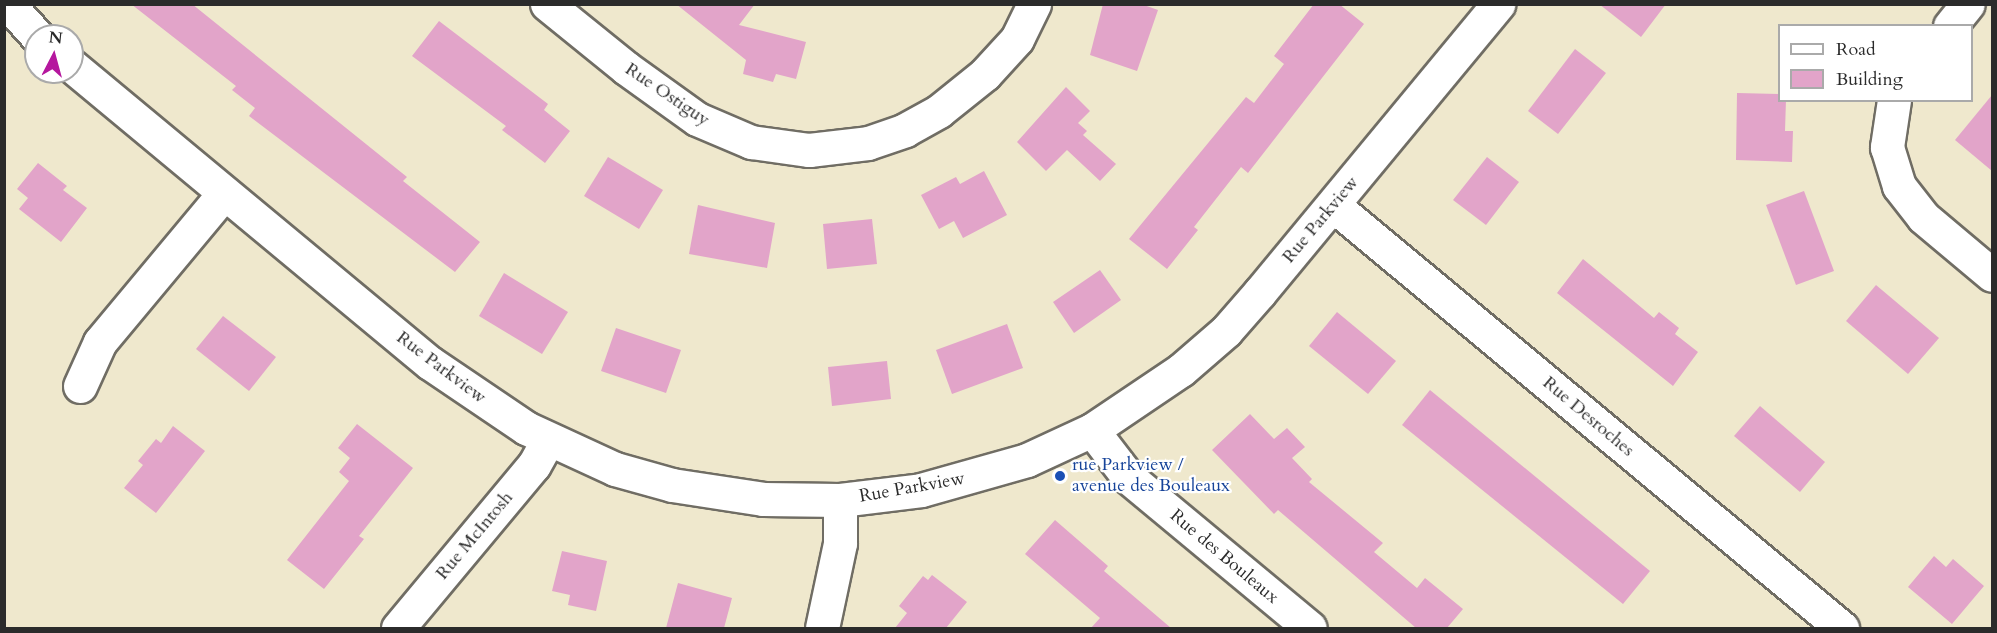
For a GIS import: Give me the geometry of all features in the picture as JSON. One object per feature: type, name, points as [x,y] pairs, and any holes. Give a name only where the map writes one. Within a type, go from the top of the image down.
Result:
[{"type":"street","points":[[8,4],[26,24]]},
{"type":"street","name":"Rue Ostiguy","points":[[547,4],[626,68],[697,119],[751,142],[809,150],[868,143],[905,130],[939,111],[985,74],[1017,39],[1034,4]]},
{"type":"street","name":"Rue Parkview","points":[[84,76],[430,363],[506,416],[548,440],[615,469],[672,485],[763,499],[840,500],[921,490],[966,480],[1027,460],[1092,430],[1148,394],[1213,344],[1334,206],[1498,4]]},
{"type":"street","points":[[1952,24],[1968,4]]},
{"type":"street","points":[[1894,102],[1887,147],[1899,186],[1923,217],[1992,276]]},
{"type":"street","points":[[81,386],[100,342],[224,193]]},
{"type":"street","name":"Rue Desroches","points":[[1334,206],[1842,628]]},
{"type":"street","name":"Rue des Bouleaux","points":[[1092,430],[1128,477],[1310,628]]},
{"type":"street","name":"Rue McIntosh","points":[[398,628],[534,465],[548,440]]},
{"type":"street","points":[[822,628],[840,543],[840,500]]},
{"type":"building","points":[[131,4],[192,4],[407,177],[403,181],[480,242],[455,272],[249,116],[255,108],[232,90],[236,86]]},
{"type":"building","points":[[676,4],[755,4],[739,25],[806,42],[796,79],[776,74],[773,82],[743,74],[746,60]]},
{"type":"building","points":[[1103,4],[1141,4],[1158,10],[1137,71],[1090,55]]},
{"type":"building","points":[[1314,4],[1339,4],[1364,24],[1248,173],[1241,167],[1194,227],[1198,230],[1167,269],[1129,239],[1246,97],[1254,103],[1284,64],[1274,56]]},
{"type":"building","points":[[1599,4],[1666,4],[1641,37]]},
{"type":"building","points":[[439,21],[548,104],[544,110],[570,131],[545,163],[502,130],[506,126],[412,56]]},
{"type":"building","points":[[1575,49],[1606,73],[1558,134],[1528,111]]},
{"type":"building","points":[[1066,87],[1090,111],[1078,123],[1087,131],[1083,135],[1116,164],[1100,181],[1067,150],[1046,171],[1017,142]]},
{"type":"building","points":[[1737,93],[1778,94],[1778,102],[1786,102],[1785,131],[1793,131],[1792,162],[1736,160]]},
{"type":"building","points":[[1992,95],[1992,171],[1955,140]]},
{"type":"building","points":[[608,157],[663,190],[639,229],[584,196]]},
{"type":"building","points":[[1487,157],[1519,182],[1486,225],[1453,200]]},
{"type":"building","points":[[38,163],[67,186],[63,190],[87,208],[61,242],[19,209],[28,198],[17,189]]},
{"type":"building","points":[[984,171],[1007,215],[963,238],[954,221],[939,229],[921,195],[956,177],[960,184]]},
{"type":"building","points":[[1804,191],[1834,271],[1796,285],[1766,205]]},
{"type":"building","points":[[698,205],[775,223],[767,268],[689,254]]},
{"type":"building","points":[[872,219],[877,264],[827,269],[823,224]]},
{"type":"building","points":[[1583,259],[1654,318],[1659,312],[1679,328],[1675,334],[1698,352],[1673,386],[1557,293]]},
{"type":"building","points":[[1100,270],[1121,300],[1074,333],[1053,302]]},
{"type":"building","points":[[504,273],[568,312],[542,354],[479,316]]},
{"type":"building","points":[[1876,285],[1939,338],[1908,374],[1846,321]]},
{"type":"building","points":[[1337,312],[1396,361],[1368,394],[1309,346]]},
{"type":"building","points":[[223,316],[276,357],[249,391],[196,349]]},
{"type":"building","points":[[1007,324],[1023,368],[952,394],[936,350]]},
{"type":"building","points":[[616,328],[681,350],[666,393],[601,371]]},
{"type":"building","points":[[887,361],[891,399],[832,406],[828,367]]},
{"type":"building","points":[[1430,390],[1650,571],[1623,604],[1402,425]]},
{"type":"building","points":[[1760,406],[1825,462],[1800,492],[1734,436]]},
{"type":"building","points":[[1250,414],[1274,439],[1287,428],[1305,447],[1292,458],[1312,479],[1309,482],[1383,543],[1374,552],[1417,588],[1425,578],[1463,609],[1447,628],[1416,628],[1278,510],[1274,514],[1212,450]]},
{"type":"building","points":[[357,424],[413,468],[359,536],[364,539],[324,589],[287,560],[349,481],[339,472],[350,458],[338,448]]},
{"type":"building","points":[[173,426],[205,451],[156,513],[124,488],[143,465],[138,461],[156,439],[161,443]]},
{"type":"building","points":[[1055,520],[1108,566],[1104,571],[1171,628],[1091,628],[1100,618],[1025,554]]},
{"type":"building","points":[[562,551],[607,561],[596,611],[568,605],[570,595],[552,591]]},
{"type":"building","points":[[1934,556],[1946,567],[1953,559],[1984,586],[1952,624],[1908,587]]},
{"type":"building","points":[[932,575],[967,602],[946,628],[895,628],[907,613],[899,606],[923,576],[928,580]]},
{"type":"building","points":[[678,583],[732,598],[724,628],[666,628]]},
{"type":"place","name":"rue Parkview / avenue des Bouleaux","points":[[1060,476]]}]
